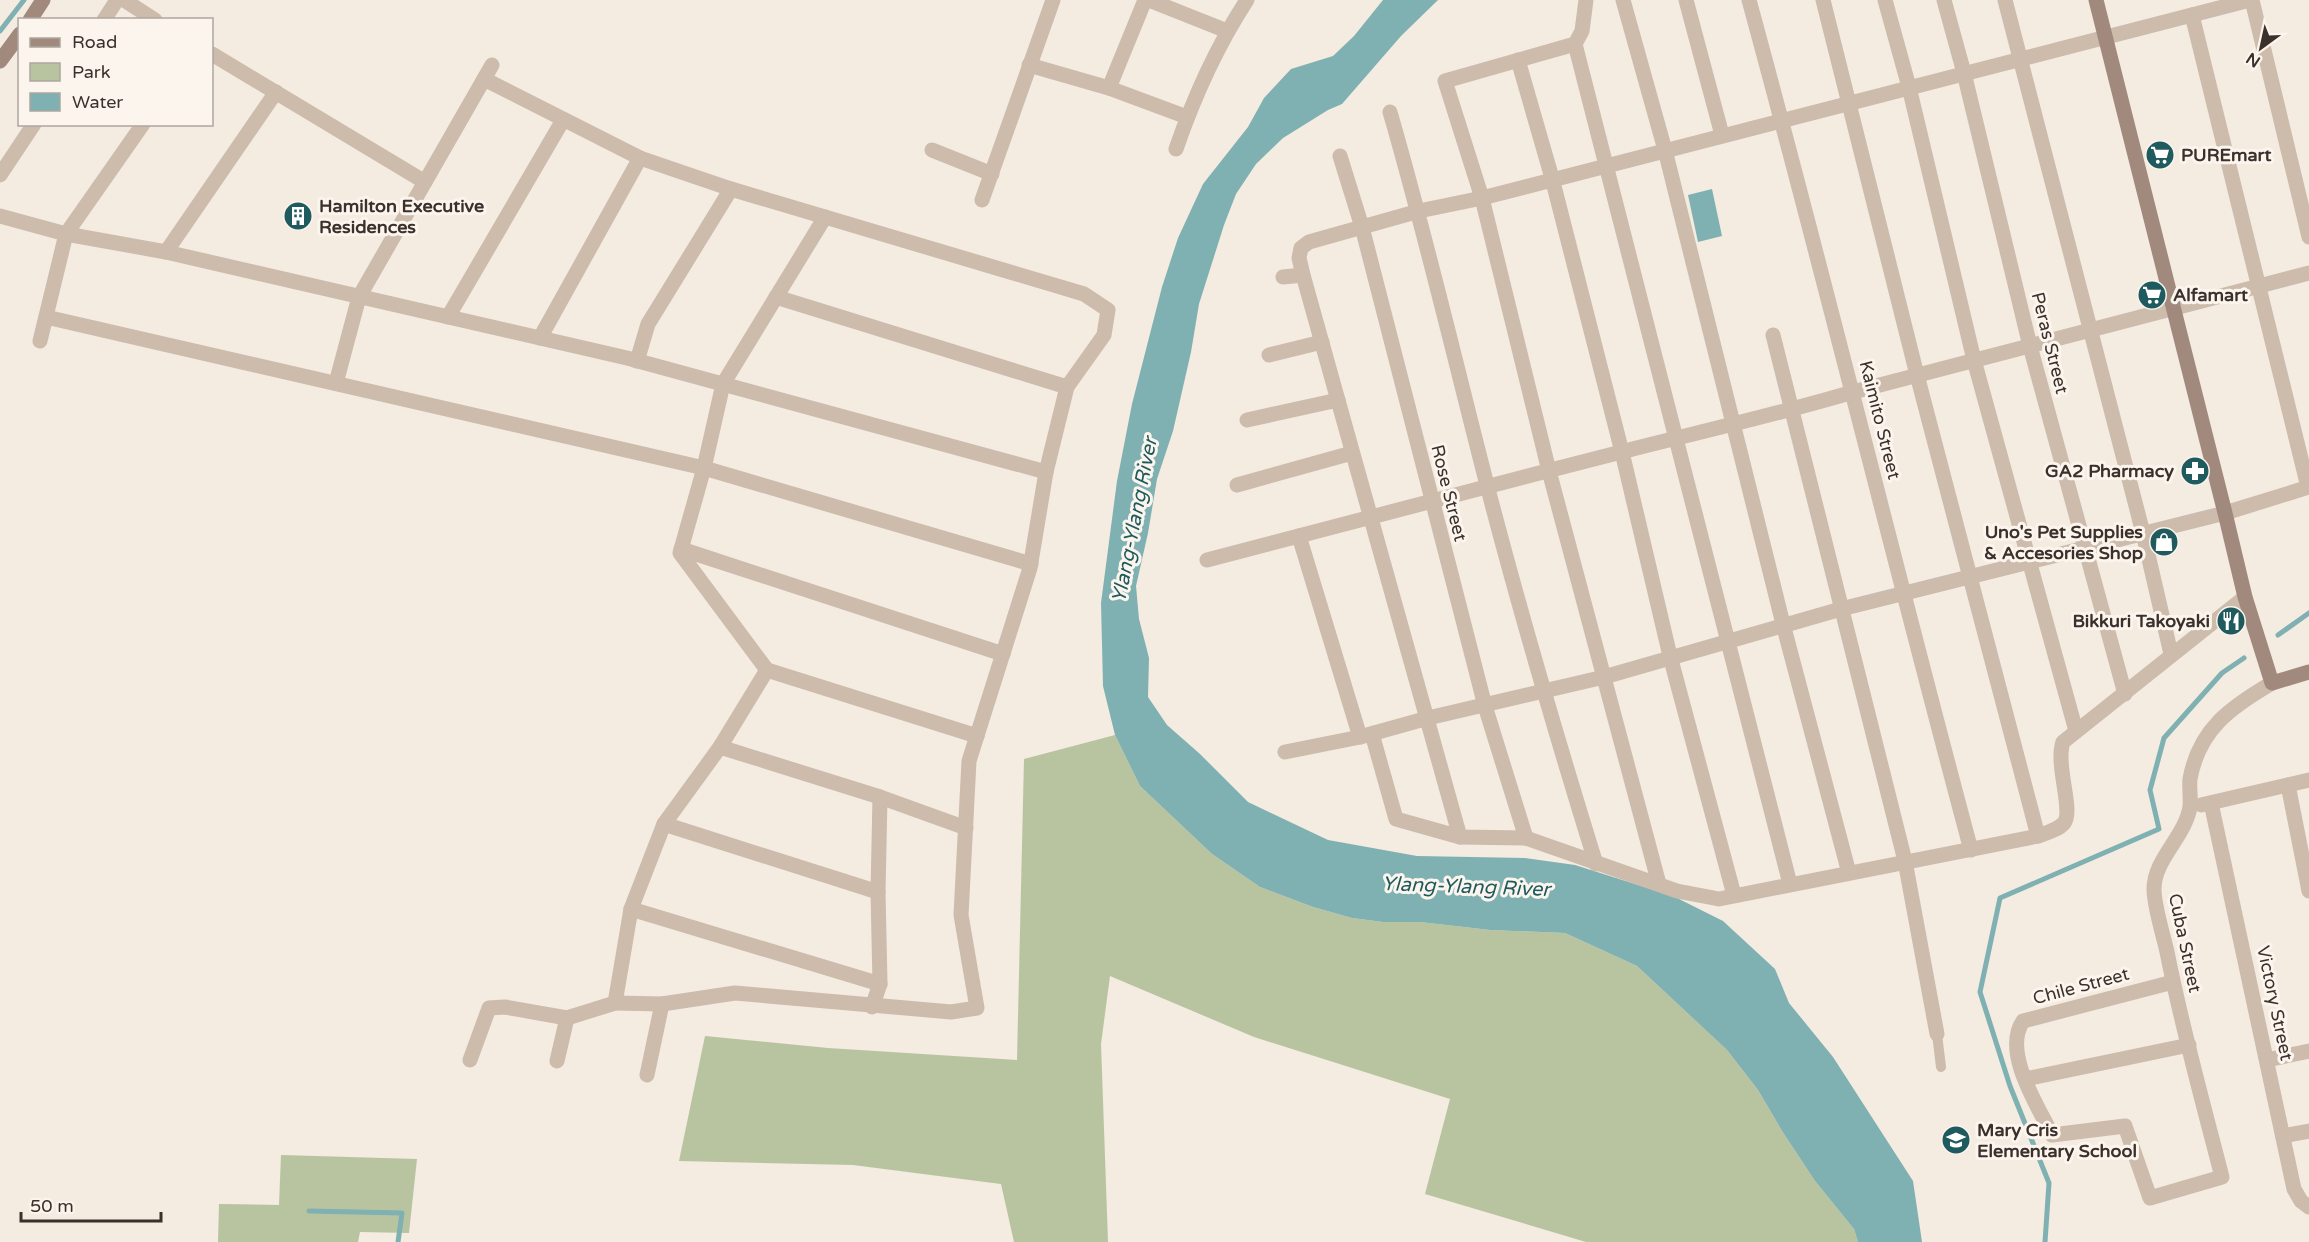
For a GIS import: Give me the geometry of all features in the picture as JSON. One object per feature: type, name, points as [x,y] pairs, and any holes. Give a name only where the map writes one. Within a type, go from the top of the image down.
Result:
[{"type":"street","points":[[31,18],[44,0]]},
{"type":"street","points":[[105,18],[117,0]]},
{"type":"street","points":[[124,0],[153,18]]},
{"type":"street","points":[[982,200],[1053,0]]},
{"type":"street","points":[[1109,88],[1147,0],[1227,31]]},
{"type":"street","points":[[1176,149],[1187,117],[1227,31],[1247,0]]},
{"type":"street","points":[[1586,0],[1582,31],[1575,44],[1608,165],[1790,884]]},
{"type":"street","points":[[1623,0],[1665,150],[1783,624],[1849,873]]},
{"type":"street","points":[[1686,0],[1722,135]]},
{"type":"street","name":"Kaimito Street","points":[[1749,0],[1853,392],[1902,594],[1971,850]]},
{"type":"street","points":[[1823,0],[1917,375],[2038,836]]},
{"type":"street","points":[[1885,0],[1909,87],[1974,360],[2076,731]]},
{"type":"street","name":"Peras Street","points":[[1944,0],[1964,73],[2030,346],[2125,694]]},
{"type":"street","points":[[2005,0],[2089,332],[2143,533],[2171,654]]},
{"type":"street","points":[[2096,0],[2226,513],[2245,597],[2272,683],[2309,672]]},
{"type":"street","points":[[1460,837],[1303,275],[1299,258],[1301,248],[1309,242],[1419,211],[1482,198],[1552,178],[2251,0],[2309,237]]},
{"type":"street","points":[[1285,752],[1367,736],[1428,718],[1604,676],[1783,624],[2226,513],[2308,487],[2192,15]]},
{"type":"street","points":[[0,61],[18,37]]},
{"type":"street","points":[[1575,44],[1445,81],[1482,198],[1549,471],[1659,884]]},
{"type":"street","points":[[213,55],[425,182]]},
{"type":"street","points":[[1518,60],[1552,178],[1622,452],[1670,656],[1734,895]]},
{"type":"street","points":[[1029,65],[1109,88],[1187,117]]},
{"type":"street","points":[[336,383],[359,297],[488,72],[563,120],[640,158],[731,189],[1084,294],[1108,310],[1104,335],[1067,387],[1046,472],[1031,564],[969,761],[961,915],[977,1008],[951,1012],[872,1007],[735,993],[662,1004],[615,1003],[567,1018],[505,1007],[489,1008],[470,1060]]},
{"type":"street","points":[[166,252],[276,92]]},
{"type":"street","points":[[1390,112],[1419,211],[1488,487],[1543,691],[1596,864]]},
{"type":"street","points":[[448,317],[563,120]]},
{"type":"street","points":[[0,175],[33,126]]},
{"type":"street","points":[[40,340],[66,234],[141,126]]},
{"type":"street","points":[[932,150],[992,174]]},
{"type":"street","name":"Rose Street","points":[[1340,156],[1362,226],[1430,500],[1485,706],[1526,838]]},
{"type":"street","points":[[540,338],[640,158]]},
{"type":"street","points":[[637,361],[648,324],[731,189]]},
{"type":"street","points":[[0,216],[66,234],[166,252],[637,361],[1046,472]]},
{"type":"street","points":[[825,217],[723,384],[704,468],[680,553],[767,670],[977,736]]},
{"type":"street","points":[[1207,560],[1430,500],[1733,423],[1791,411],[1853,392],[2309,273]]},
{"type":"street","points":[[1283,277],[1303,275]]},
{"type":"street","points":[[776,297],[1067,387]]},
{"type":"street","points":[[46,317],[704,468],[1031,564]]},
{"type":"street","points":[[1773,335],[1905,861],[1937,1034]]},
{"type":"street","points":[[1269,355],[1322,342]]},
{"type":"street","points":[[1247,420],[1338,400]]},
{"type":"street","points":[[1237,485],[1352,453]]},
{"type":"street","points":[[1299,536],[1367,736],[1374,741],[1396,819],[1460,837],[1526,838],[1659,884],[1701,897],[1719,899],[2038,836],[2063,825],[2068,816],[2060,752],[2063,742],[2245,597]]},
{"type":"street","points":[[681,549],[1003,654]]},
{"type":"street","points":[[615,1003],[631,909],[664,824],[720,747],[767,670]]},
{"type":"street","name":"Cuba Street","points":[[2222,1178],[2173,982],[2154,889],[2159,867],[2178,839],[2190,807],[2190,780],[2198,751],[2220,718],[2244,699],[2272,683]]},
{"type":"street","points":[[720,747],[880,797],[966,828]]},
{"type":"street","points":[[2190,807],[2309,780]]},
{"type":"street","points":[[2288,785],[2309,891]]},
{"type":"street","points":[[872,1007],[880,984],[878,892],[880,797]]},
{"type":"street","name":"Victory Street","points":[[2211,803],[2294,1188],[2301,1201],[2309,1207]]},
{"type":"street","points":[[664,824],[878,892]]},
{"type":"street","points":[[631,909],[880,984]]},
{"type":"street","name":"Chile Street","points":[[2173,982],[2023,1021],[2018,1028],[2016,1039],[2019,1066],[2052,1135],[2125,1126],[2150,1198],[2222,1178]]},
{"type":"street","points":[[647,1076],[662,1004]]},
{"type":"street","points":[[556,1061],[567,1018]]},
{"type":"street","points":[[2025,1079],[2189,1045]]},
{"type":"street","points":[[2268,1060],[2309,1051]]},
{"type":"street","points":[[2283,1136],[2309,1131]]},
{"type":"lane","points":[[1937,1034],[1941,1067]]},
{"type":"green space","points":[[1115,735],[1140,786],[1212,854],[1260,887],[1313,907],[1352,918],[1383,922],[1420,922],[1490,930],[1565,933],[1637,966],[1727,1050],[1758,1090],[1815,1181],[1854,1229],[1858,1242],[1586,1242],[1425,1194],[1450,1099],[1254,1037],[1110,976],[1101,1044],[1108,1242],[1014,1242],[1001,1184],[853,1165],[679,1161],[705,1036],[828,1048],[1017,1060],[1024,759]]},
{"type":"green space","points":[[281,1155],[417,1159],[409,1233],[360,1232],[358,1242],[218,1242],[219,1204],[279,1205]]},
{"type":"water","name":"Ylang-Ylang River","points":[[1383,0],[1438,0],[1401,36],[1342,104],[1283,138],[1256,164],[1236,194],[1224,225],[1199,304],[1173,431],[1157,479],[1136,586],[1139,619],[1149,658],[1148,697],[1167,725],[1248,802],[1328,840],[1417,856],[1525,858],[1575,865],[1673,896],[1723,921],[1775,969],[1789,1003],[1833,1057],[1913,1181],[1922,1242],[1858,1242],[1854,1229],[1815,1181],[1758,1090],[1727,1050],[1637,966],[1565,933],[1490,930],[1420,922],[1383,922],[1352,918],[1313,907],[1260,887],[1212,854],[1140,786],[1115,735],[1103,686],[1101,603],[1117,481],[1132,404],[1162,287],[1178,238],[1203,184],[1248,127],[1264,98],[1291,69],[1333,56],[1354,36]]},
{"type":"water","points":[[1712,189],[1722,236],[1698,242],[1688,195]]},
{"type":"waterway","points":[[0,31],[24,0]]},
{"type":"waterway","points":[[2278,635],[2309,613]]},
{"type":"waterway","points":[[2045,1242],[2049,1183],[2010,1086],[1980,992],[2000,898],[2159,829],[2150,790],[2164,738],[2222,673],[2244,658]]},
{"type":"waterway","points":[[309,1211],[402,1213],[398,1242]]},
{"type":"place","name":"PUREmart","points":[[2160,155]]},
{"type":"place","name":"Hamilton Executive Residences","points":[[298,216]]},
{"type":"place","name":"Alfamart","points":[[2152,295]]},
{"type":"place","name":"GA2 Pharmacy","points":[[2195,471]]},
{"type":"place","name":"Uno's Pet Supplies & Accesories Shop","points":[[2164,542]]},
{"type":"place","name":"Bikkuri Takoyaki","points":[[2231,621]]},
{"type":"place","name":"Mary Cris Elementary School","points":[[1956,1140]]}]
